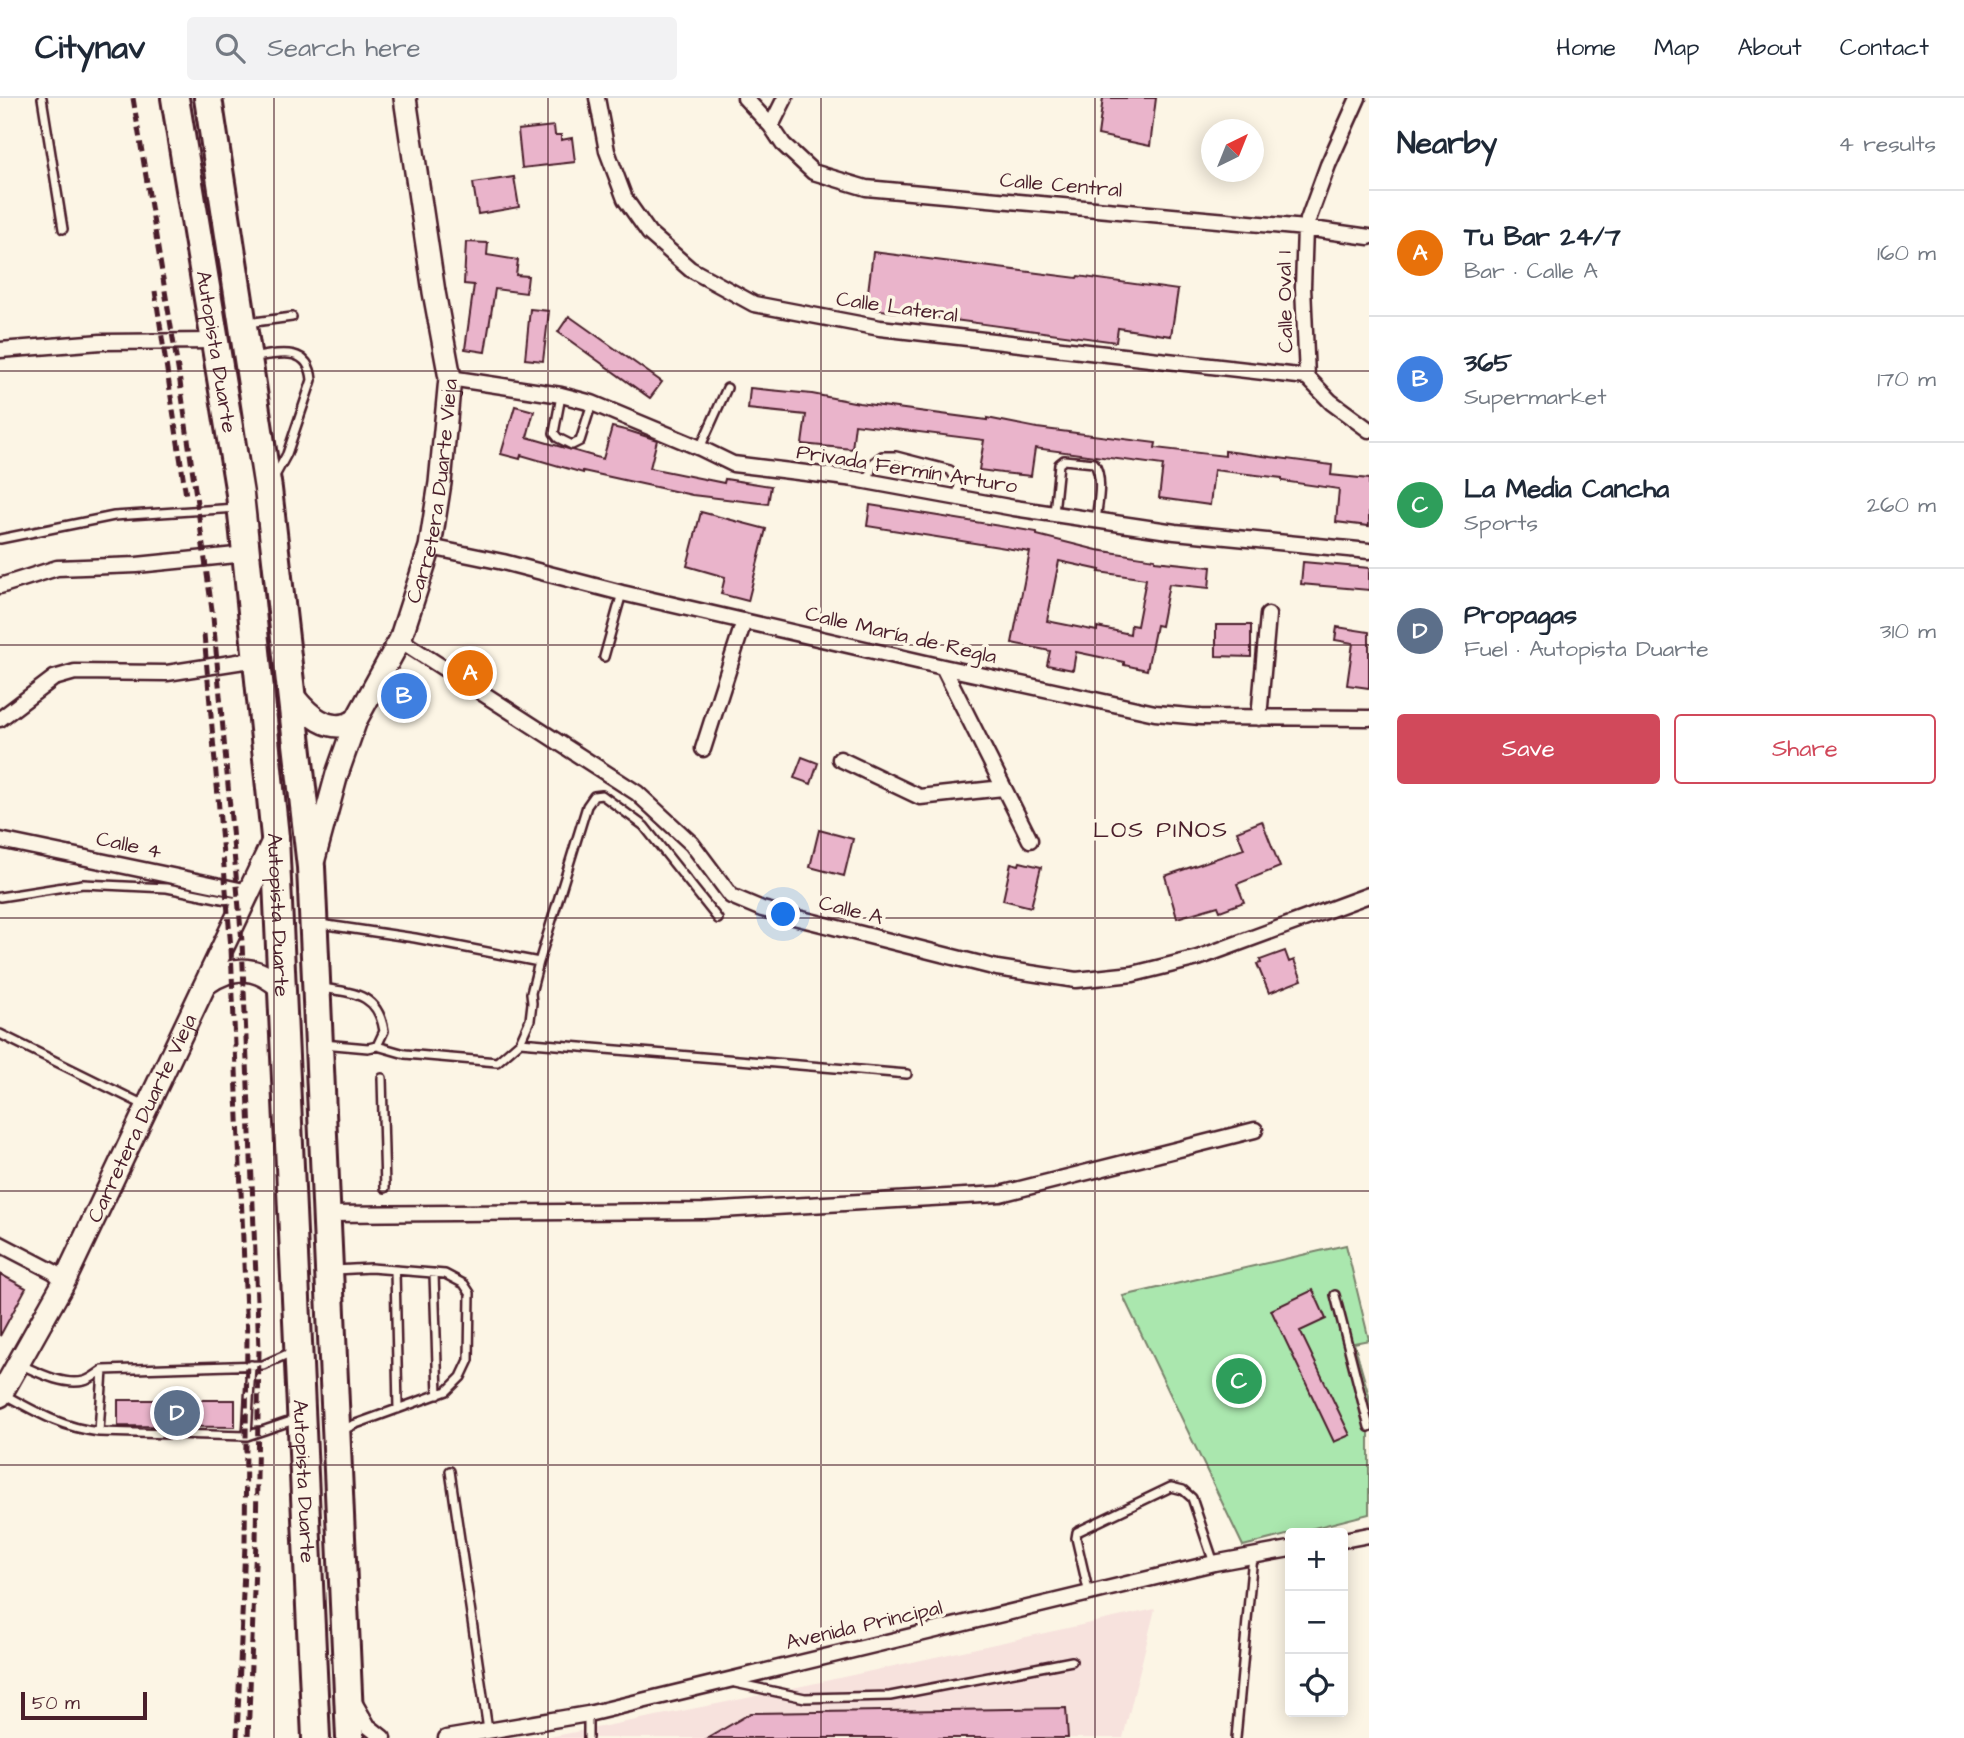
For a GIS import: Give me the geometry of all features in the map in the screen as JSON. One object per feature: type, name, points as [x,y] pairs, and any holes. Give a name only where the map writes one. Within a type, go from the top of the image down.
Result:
[{"type":"highway","name":"Autopista Duarte","points":[[175,98],[241,508],[275,837],[316,1738]]},
{"type":"highway","name":"Autopista Duarte","points":[[208,98],[268,489],[311,867],[350,1738]]},
{"type":"main road","name":"Carretera Duarte Vieja","points":[[311,867],[337,774],[356,720],[400,640],[430,547],[440,483],[450,377],[434,292],[405,98]]},
{"type":"main road","points":[[291,693],[324,723],[338,728],[356,720]]},
{"type":"main road","name":"Carretera Duarte Vieja","points":[[1,1394],[64,1282],[275,837]]},
{"type":"main road","points":[[207,983],[229,971],[247,970],[267,977],[282,989]]},
{"type":"street","name":"Calle Lateral","points":[[597,98],[607,151],[625,199],[649,233],[690,269],[754,304],[880,328],[1307,377]]},
{"type":"street","name":"Calle Central","points":[[746,98],[783,144],[813,172],[866,188],[1369,237]]},
{"type":"street","points":[[771,126],[785,98]]},
{"type":"street","name":"Calle Oval 1","points":[[1358,98],[1328,165],[1305,229],[1303,287],[1307,377],[1331,402],[1369,430]]},
{"type":"street","points":[[0,350],[101,342],[215,341]]},
{"type":"street","name":"Privada Fermín Arturo","points":[[450,377],[561,395],[592,403],[733,464],[868,482],[1175,532],[1369,551]]},
{"type":"street","name":"Calle María de Regla","points":[[430,547],[943,667],[1156,713],[1201,718],[1369,718]]},
{"type":"street","points":[[0,586],[57,568],[136,565],[246,554]]},
{"type":"street","points":[[1259,718],[1268,615]]},
{"type":"street","points":[[703,749],[744,621]]},
{"type":"street","name":"Calle A","points":[[400,640],[637,793],[692,844],[731,896],[762,909],[997,968],[1076,980],[1133,975],[1198,958],[1369,895]]},
{"type":"street","points":[[0,719],[54,678],[75,673],[166,673],[257,659]]},
{"type":"street","points":[[943,667],[1030,840]]},
{"type":"street","points":[[839,759],[920,797],[1003,788]]},
{"type":"street","name":"Calle 4","points":[[0,839],[247,898]]},
{"type":"street","points":[[325,1214],[704,1211],[1000,1194],[1255,1130]]},
{"type":"street","points":[[0,1244],[54,1272],[64,1282]]},
{"type":"street","points":[[1348,1539],[1369,1535]]},
{"type":"street","name":"Avenida Principal","points":[[446,1738],[588,1714],[1214,1563],[1285,1550]]},
{"type":"street","points":[[348,1690],[368,1726],[383,1738]]},
{"type":"lane","points":[[42,98],[63,229]]},
{"type":"lane","points":[[243,323],[292,317]]},
{"type":"lane","points":[[248,358],[287,352],[299,356],[312,370],[313,380],[287,454],[268,489]]},
{"type":"lane","points":[[700,448],[727,388]]},
{"type":"lane","points":[[561,395],[554,433],[572,445],[580,441],[592,403]]},
{"type":"lane","points":[[868,482],[873,463],[881,456],[896,456],[950,470],[959,484],[957,498]]},
{"type":"lane","points":[[1054,514],[1059,464],[1064,460],[1087,462],[1094,463],[1098,468],[1096,520]]},
{"type":"lane","points":[[0,539],[114,516],[241,508]]},
{"type":"lane","points":[[604,657],[622,593]]},
{"type":"lane","points":[[318,1043],[368,1048],[377,1046],[405,1055],[497,1062],[514,1050],[530,1020],[531,993],[539,962],[587,806],[594,796],[602,796],[644,826],[718,919]]},
{"type":"lane","points":[[0,897],[83,884],[167,888],[247,898]]},
{"type":"lane","points":[[313,923],[415,938],[539,962]]},
{"type":"lane","points":[[316,988],[356,993],[369,1001],[378,1010],[384,1031],[377,1046]]},
{"type":"lane","points":[[0,1034],[148,1107]]},
{"type":"lane","points":[[520,1042],[907,1074]]},
{"type":"lane","points":[[382,1078],[385,1188]]},
{"type":"lane","points":[[330,1271],[346,1268],[445,1274],[464,1283],[470,1293],[469,1360],[461,1377],[447,1391],[337,1433]]},
{"type":"lane","points":[[396,1270],[398,1409]]},
{"type":"lane","points":[[434,1274],[438,1395]]},
{"type":"lane","points":[[1335,1295],[1369,1427]]},
{"type":"lane","points":[[18,1364],[48,1376],[85,1381],[103,1370],[263,1365],[298,1349]]},
{"type":"lane","points":[[247,1436],[250,1365]]},
{"type":"lane","points":[[99,1432],[103,1370]]},
{"type":"lane","points":[[1,1394],[53,1422],[99,1432],[247,1436],[301,1418]]},
{"type":"lane","points":[[450,1471],[488,1731]]},
{"type":"lane","points":[[1088,1594],[1076,1538],[1077,1531],[1171,1487],[1183,1490],[1192,1498],[1214,1563]]},
{"type":"lane","points":[[1236,1738],[1253,1556]]},
{"type":"lane","points":[[724,1680],[805,1698],[890,1696],[1072,1661]]},
{"type":"lane","points":[[588,1714],[588,1738]]},
{"type":"shaded area","points":[[1155,1609],[1123,1738],[545,1738],[747,1698]]},
{"type":"green space","points":[[1346,1245],[1369,1340],[1354,1343],[1369,1396],[1369,1514],[1314,1528],[1285,1528],[1285,1535],[1243,1546],[1123,1296]]},
{"type":"building","points":[[1103,98],[1156,98],[1150,146],[1098,135]]},
{"type":"building","points":[[554,126],[555,135],[561,135],[561,140],[572,138],[575,162],[522,168],[518,130]]},
{"type":"building","points":[[514,177],[519,207],[478,214],[473,183]]},
{"type":"building","points":[[466,242],[488,243],[487,255],[518,260],[516,275],[528,276],[526,293],[495,289],[485,352],[465,349],[474,285],[464,284]]},
{"type":"building","points":[[873,252],[1178,290],[1171,336],[1118,328],[1116,342],[866,308]]},
{"type":"building","points":[[530,309],[549,311],[543,361],[525,359]]},
{"type":"building","points":[[569,316],[662,382],[650,398],[558,332]]},
{"type":"building","points":[[750,388],[812,394],[859,403],[987,418],[1037,428],[1156,443],[1155,448],[1225,456],[1225,451],[1332,465],[1331,475],[1369,479],[1369,526],[1336,522],[1339,489],[1282,481],[1282,478],[1214,470],[1210,505],[1159,498],[1163,465],[1035,448],[1031,476],[979,470],[984,440],[855,424],[852,449],[802,444],[806,415],[748,409]]},
{"type":"building","points":[[515,406],[534,411],[527,437],[603,459],[612,427],[629,431],[657,440],[650,468],[724,483],[725,479],[771,486],[768,504],[692,495],[583,473],[521,455],[520,459],[501,454]]},
{"type":"building","points":[[870,505],[1037,532],[1037,535],[1097,550],[1155,561],[1211,567],[1209,588],[1169,584],[1161,626],[1156,625],[1147,670],[1124,665],[1124,662],[1076,652],[1073,670],[1047,665],[1050,651],[1012,643],[1030,552],[867,526]],"holes":[[[1059,561],[1100,570],[1099,572],[1146,579],[1137,626],[1131,625],[1130,634],[1097,627],[1097,631],[1047,621]]]},
{"type":"building","points":[[701,512],[766,529],[748,601],[721,594],[725,577],[687,566]]},
{"type":"building","points":[[1303,562],[1369,568],[1369,590],[1301,584]]},
{"type":"building","points":[[1216,625],[1251,625],[1251,657],[1216,656]]},
{"type":"building","points":[[1337,627],[1369,632],[1369,688],[1347,685],[1353,643],[1335,640]]},
{"type":"building","points":[[802,757],[818,763],[811,784],[794,778]]},
{"type":"building","points":[[1262,821],[1280,867],[1237,884],[1244,902],[1220,911],[1218,906],[1177,918],[1165,876],[1244,849],[1237,831]]},
{"type":"building","points":[[819,830],[853,839],[844,876],[810,867]]},
{"type":"building","points":[[1020,862],[1041,867],[1031,907],[1003,900],[1011,863],[1019,865]]},
{"type":"building","points":[[1285,951],[1289,962],[1294,960],[1302,980],[1269,993],[1257,964],[1261,963],[1260,960]]},
{"type":"building","points":[[0,1274],[26,1288],[0,1336]]},
{"type":"building","points":[[1313,1290],[1326,1319],[1300,1331],[1350,1435],[1334,1442],[1271,1310]]},
{"type":"building","points":[[118,1400],[235,1400],[235,1427],[118,1426]]},
{"type":"building","points":[[1066,1708],[1068,1738],[708,1738],[751,1713]]},
{"type":"railway","points":[[133,98],[179,375],[213,617],[242,942],[259,1349],[256,1541],[248,1738]]},
{"type":"railway","points":[[155,291],[186,496]]},
{"type":"railway","points":[[204,634],[231,948],[247,1337],[245,1544],[237,1738]]},
{"type":"place","name":"Tu Bar 24/7","points":[[470,673]]},
{"type":"place","name":"365","points":[[404,696]]},
{"type":"place","name":"La Media Cancha","points":[[1239,1381]]},
{"type":"place","name":"Propagas","points":[[177,1413]]},
{"type":"district","name":"LOS PINOS","points":[[1161,830]]}]
